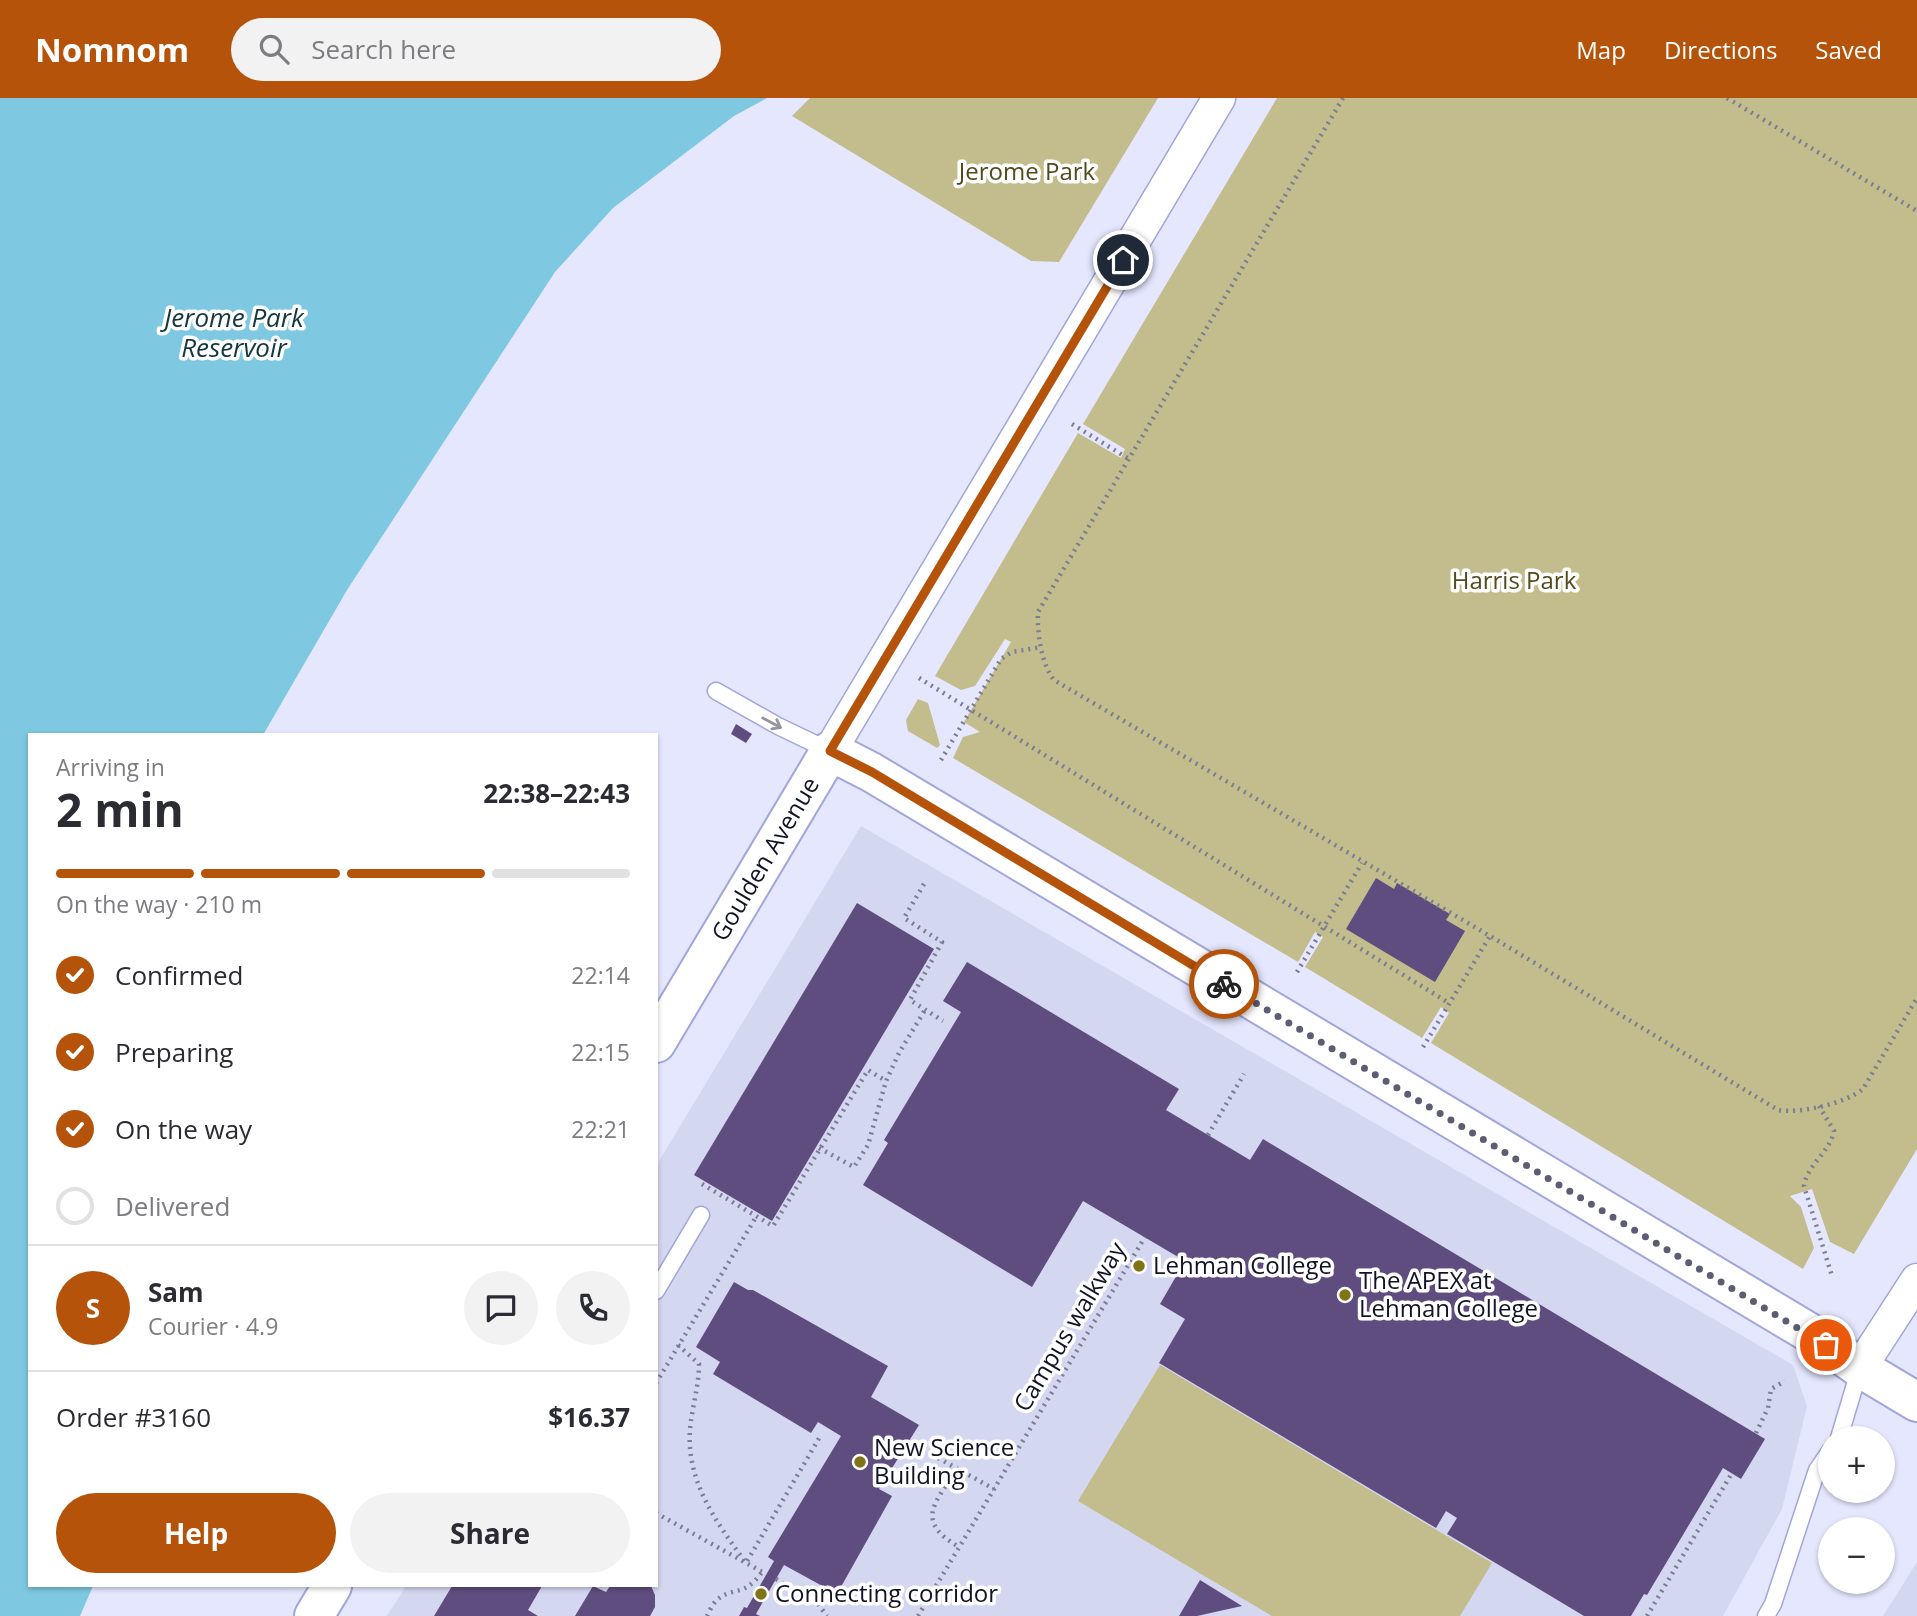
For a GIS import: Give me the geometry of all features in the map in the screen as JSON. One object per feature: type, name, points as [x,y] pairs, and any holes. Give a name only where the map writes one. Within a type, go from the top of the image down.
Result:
[{"type":"street","name":"Goulden Avenue","points":[[658,1040],[1219,98]]},
{"type":"street","points":[[830,751],[872,772],[1810,1333],[1917,1402]]},
{"type":"street","points":[[1860,1367],[1917,1280]]},
{"type":"street","points":[[314,1616],[331,1587]]},
{"type":"lane","points":[[716,691],[830,751]]},
{"type":"lane","points":[[658,1288],[701,1214]]},
{"type":"lane","points":[[1843,1426],[1860,1367]]},
{"type":"lane","points":[[1766,1616],[1773,1604],[1818,1469]]},
{"type":"path","points":[[1343,98],[1038,612],[1047,670],[1054,680],[1490,936],[1777,1110],[1790,1112],[1853,1097],[1863,1089],[1917,998]]},
{"type":"path","points":[[1727,98],[1917,211]]},
{"type":"path","points":[[1072,424],[1129,459]]},
{"type":"path","points":[[941,760],[1001,659],[1012,652],[1042,647]]},
{"type":"path","points":[[919,678],[1449,1003]]},
{"type":"path","points":[[1297,972],[1362,863]]},
{"type":"path","points":[[924,884],[904,918],[942,942],[910,1000],[943,1021]]},
{"type":"path","points":[[1423,1047],[1490,936]]},
{"type":"path","points":[[819,1148],[854,1167],[868,1145],[886,1081],[925,1010]]},
{"type":"path","points":[[702,1184],[773,1226],[868,1070],[886,1081]]},
{"type":"path","points":[[1208,1135],[1244,1074]]},
{"type":"path","points":[[1819,1105],[1834,1131],[1832,1141],[1805,1177],[1804,1186],[1832,1276]]},
{"type":"path","points":[[658,1379],[756,1217]]},
{"type":"path","name":"Campus walkway","points":[[918,1616],[1145,1237]]},
{"type":"path","points":[[678,1345],[699,1364],[690,1443],[700,1492],[709,1511],[746,1563]]},
{"type":"path","points":[[1756,1433],[1768,1408],[1771,1389],[1785,1381]]},
{"type":"path","points":[[746,1563],[821,1435]]},
{"type":"path","points":[[938,1458],[994,1489]]},
{"type":"path","points":[[957,1469],[934,1505],[933,1520],[935,1530],[959,1547]]},
{"type":"path","points":[[1647,1616],[1732,1473]]},
{"type":"path","points":[[658,1514],[764,1573],[747,1589],[716,1601],[707,1616]]},
{"type":"path","points":[[776,1579],[818,1604],[827,1616]]},
{"type":"shaded area","name":"Lehman College","points":[[861,826],[1793,1365],[1807,1406],[1782,1509],[1723,1616],[387,1616],[405,1587],[658,1587],[658,1163]]},
{"type":"shaded area","points":[[1917,1562],[1917,1616],[1883,1616]]},
{"type":"green space","name":"Jerome Park","points":[[810,98],[1158,98],[1059,262],[1031,261],[792,116]]},
{"type":"green space","name":"Harris Park","points":[[1277,98],[1917,98],[1917,1149],[1854,1254],[1830,1242],[1812,1189],[1790,1196],[1801,1207],[1814,1248],[1803,1269],[1431,1043],[1449,1013],[1441,1007],[1422,1038],[1305,967],[1323,937],[1315,932],[1298,962],[953,758],[963,737],[980,732],[964,722],[1011,642],[1005,639],[975,686],[961,690],[935,676],[1078,433],[1121,458],[1125,449],[1083,424]]},
{"type":"green space","points":[[918,699],[928,703],[940,745],[937,748],[908,731],[906,720]]},
{"type":"green space","points":[[1160,1365],[1492,1563],[1460,1616],[1272,1616],[1078,1501]]},
{"type":"water","name":"Jerome Park Reservoir","points":[[0,98],[767,98],[734,116],[613,208],[555,272],[347,590],[264,733],[28,733],[28,1587],[93,1587],[80,1616],[0,1616]]},
{"type":"building","points":[[736,724],[752,734],[746,743],[731,734]]},
{"type":"building","points":[[1376,878],[1394,889],[1397,883],[1450,914],[1446,920],[1465,931],[1435,982],[1346,929]]},
{"type":"building","points":[[857,903],[934,949],[772,1221],[694,1175]]},
{"type":"building","name":"The APEX at Lehman College","points":[[967,962],[1179,1089],[1166,1110],[1250,1160],[1263,1139],[1765,1439],[1741,1479],[1723,1468],[1647,1595],[1644,1594],[1631,1616],[1584,1616],[1447,1534],[1457,1518],[1446,1511],[1436,1528],[1159,1363],[1185,1319],[1160,1304],[1185,1261],[1083,1201],[1032,1287],[863,1185],[888,1143],[884,1140],[961,1012],[943,1001]]},
{"type":"building","name":"New Science Building","points":[[734,1282],[888,1366],[871,1397],[919,1425],[879,1489],[892,1496],[837,1594],[784,1565],[756,1614],[760,1616],[739,1616],[744,1607],[747,1608],[774,1561],[768,1557],[841,1436],[818,1422],[811,1433],[713,1374],[720,1362],[696,1347]]},
{"type":"building","points":[[1200,1580],[1242,1606],[1197,1616],[1179,1616]]},
{"type":"building","points":[[451,1587],[541,1587],[528,1610],[538,1616],[434,1616]]},
{"type":"building","points":[[592,1587],[606,1592],[609,1587],[651,1587],[655,1595],[655,1607],[650,1616],[575,1616]]},
{"type":"way so far","points":[[1224,984],[1826,1345]]},
{"type":"place","name":"Lehman College","points":[[1139,1266]]},
{"type":"place","name":"The APEX at Lehman College","points":[[1345,1295]]},
{"type":"place","name":"New Science Building","points":[[860,1462]]},
{"type":"place","name":"Connecting corridor","points":[[761,1594]]},
{"type":"route","points":[[1123,260],[830,751],[872,772],[1224,984]]}]
